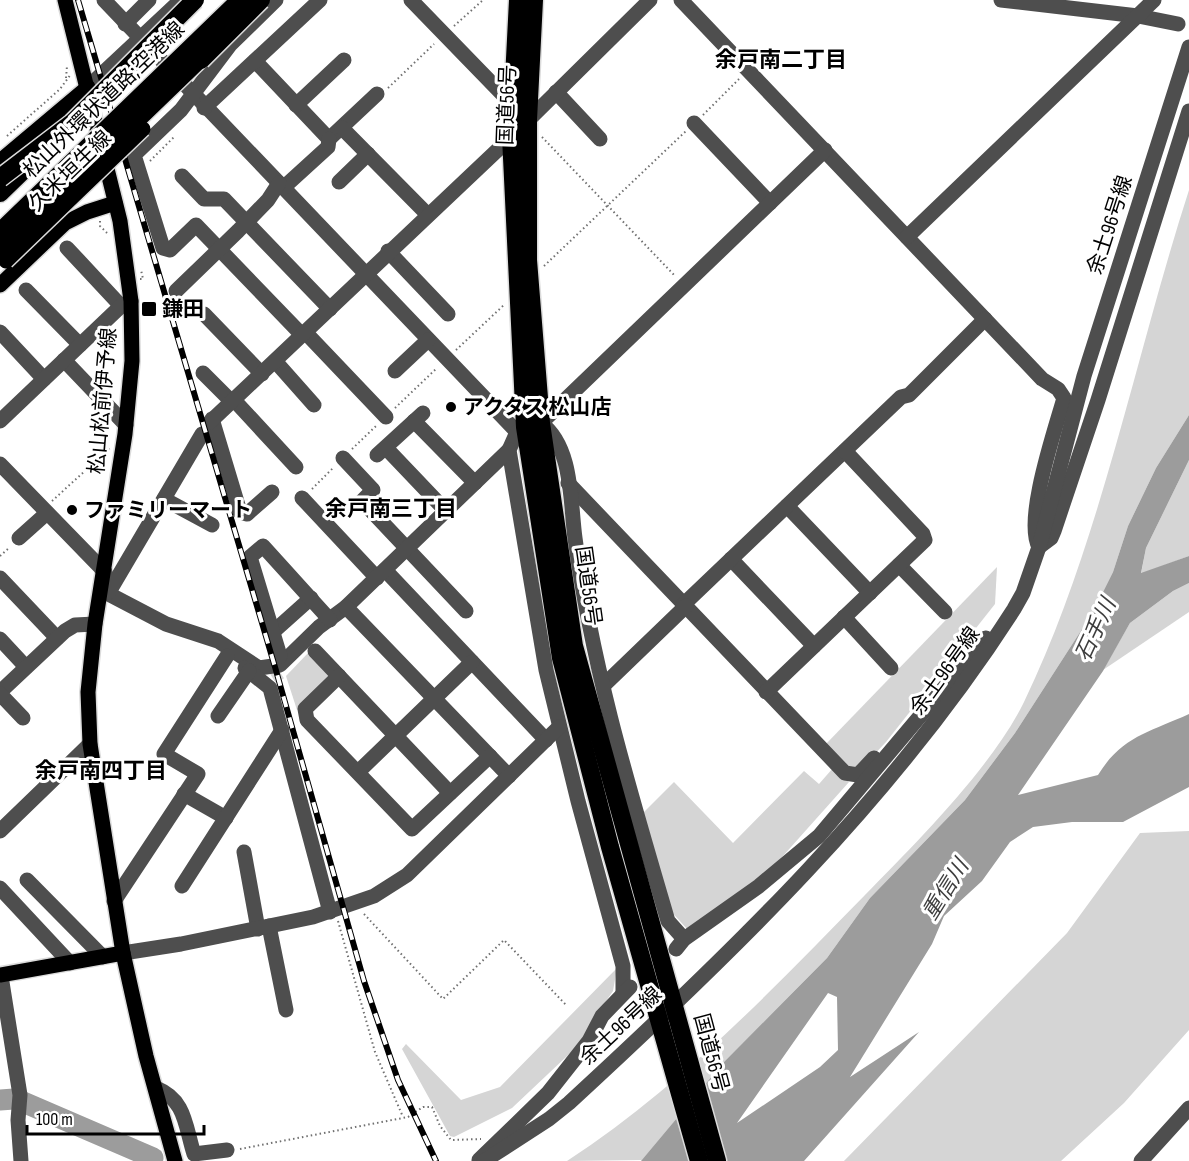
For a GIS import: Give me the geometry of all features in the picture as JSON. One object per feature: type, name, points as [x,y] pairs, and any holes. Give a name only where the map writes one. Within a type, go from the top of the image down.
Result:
[{"type":"highway","points":[[0,193],[195,0]]},
{"type":"highway","name":"松山外環状道路;空港線","points":[[0,232],[240,0]]},
{"type":"highway","points":[[2,260],[261,0]]},
{"type":"highway","name":"国道56号","points":[[518,0],[510,137],[528,428],[561,658],[610,847],[717,1161]]},
{"type":"highway","name":"国道56号","points":[[528,428],[528,260],[533,126],[534,0]]},
{"type":"highway","points":[[143,129],[208,51]]},
{"type":"highway","points":[[0,178],[72,123]]},
{"type":"highway","name":"国道56号","points":[[669,1018],[699,1161]]},
{"type":"main road","name":"松山松前伊予線","points":[[65,0],[88,87],[125,248],[126,304],[132,361],[105,572],[105,591],[95,624],[88,692],[90,744],[123,953],[175,1161]]},
{"type":"main road","points":[[0,161],[88,87]]},
{"type":"main road","name":"久米垣生線","points":[[2,260],[143,129]]},
{"type":"main road","name":"久米垣生線","points":[[0,285],[64,223],[87,212],[116,203]]},
{"type":"main road","points":[[17,245],[34,244],[64,223]]},
{"type":"main road","points":[[0,227],[17,245],[20,260],[0,285]]},
{"type":"main road","points":[[1,975],[123,953]]},
{"type":"street","points":[[104,0],[139,40],[428,340],[528,428],[549,429],[562,451],[577,554],[621,761],[668,921],[680,944],[759,886],[819,836],[963,663],[996,628],[1005,623]]},
{"type":"street","points":[[125,24],[149,0]]},
{"type":"street","points":[[88,87],[181,0]]},
{"type":"street","points":[[276,0],[230,45],[181,110],[134,155],[163,248],[170,250],[196,225],[386,417]]},
{"type":"street","points":[[204,108],[320,0]]},
{"type":"street","points":[[411,0],[511,103]]},
{"type":"street","points":[[272,677],[249,671],[177,628],[120,601],[105,591],[208,425],[510,137],[533,126],[556,92],[650,0]]},
{"type":"street","points":[[681,0],[985,319],[1064,398],[1042,480],[1034,522],[1034,533],[1039,547],[1050,538],[1057,521],[1189,111]]},
{"type":"street","points":[[1001,0],[1138,16],[1178,24]]},
{"type":"street","points":[[907,237],[1154,0]]},
{"type":"street","name":"余土96号線","points":[[484,1161],[549,1119],[669,1018],[838,838],[936,722],[1005,623],[1023,592],[1039,547],[1084,376],[1189,47]]},
{"type":"street","points":[[296,105],[344,60]]},
{"type":"street","points":[[255,62],[329,139]]},
{"type":"street","points":[[556,92],[600,139]]},
{"type":"street","points":[[176,291],[281,185],[328,147],[329,139],[377,94]]},
{"type":"street","points":[[694,123],[770,203]]},
{"type":"street","points":[[342,128],[428,215]]},
{"type":"street","points":[[177,628],[218,641],[259,668],[265,669],[280,665],[381,574],[509,450],[528,428],[684,286],[825,150]]},
{"type":"street","points":[[339,183],[368,154]]},
{"type":"street","points":[[182,176],[204,199],[224,199],[330,309]]},
{"type":"street","points":[[1,419],[126,304],[67,248]]},
{"type":"street","points":[[388,251],[448,314]]},
{"type":"street","points":[[26,290],[80,345]]},
{"type":"street","points":[[204,314],[262,374]]},
{"type":"street","points":[[604,685],[731,559],[901,397],[909,395],[985,319]]},
{"type":"street","points":[[0,332],[44,379]]},
{"type":"street","points":[[395,370],[428,340]]},
{"type":"street","points":[[64,360],[125,429]]},
{"type":"street","points":[[275,361],[314,405]]},
{"type":"street","points":[[203,373],[296,467]]},
{"type":"street","points":[[446,511],[382,452],[418,417],[475,483]]},
{"type":"street","points":[[208,425],[240,512],[247,514],[272,492]]},
{"type":"street","points":[[478,1161],[501,1136],[548,1093],[589,1041],[603,1017],[628,989],[559,727],[530,585],[509,450]]},
{"type":"street","points":[[766,692],[925,540],[923,534],[845,451]]},
{"type":"street","points":[[342,458],[373,490],[362,501],[466,611]]},
{"type":"street","points":[[0,464],[105,572]]},
{"type":"street","points":[[568,483],[766,692],[850,776],[858,776],[880,752],[891,745],[897,745]]},
{"type":"street","points":[[302,498],[472,662],[546,740]]},
{"type":"street","points":[[164,499],[212,525]]},
{"type":"street","points":[[787,506],[870,593]]},
{"type":"street","points":[[20,538],[45,511]]},
{"type":"street","points":[[280,656],[250,557],[263,546],[311,598],[337,615],[434,698],[509,776]]},
{"type":"street","points":[[731,559],[814,646]]},
{"type":"street","points":[[899,565],[945,612]]},
{"type":"street","points":[[0,578],[6,595],[57,638]]},
{"type":"street","points":[[273,632],[311,598]]},
{"type":"street","points":[[333,911],[270,688],[272,677],[330,625],[337,615]]},
{"type":"street","points":[[844,617],[891,668]]},
{"type":"street","points":[[23,718],[0,693],[57,638],[75,625],[95,624]]},
{"type":"street","points":[[0,639],[27,667]]},
{"type":"street","points":[[315,651],[450,793]]},
{"type":"street","points":[[114,901],[198,774],[164,754],[227,656]]},
{"type":"street","points":[[358,772],[472,662]]},
{"type":"street","points":[[218,716],[249,671]]},
{"type":"street","points":[[339,676],[305,709],[307,720],[412,829],[490,756]]},
{"type":"street","points":[[123,953],[264,927],[333,911],[374,897],[407,875],[559,727]]},
{"type":"street","points":[[182,886],[282,730]]},
{"type":"street","points":[[0,831],[90,744]]},
{"type":"street","points":[[184,794],[226,818]]},
{"type":"street","points":[[244,852],[286,1010]]},
{"type":"street","points":[[27,880],[103,957]]},
{"type":"street","points":[[0,888],[14,911],[70,963]]},
{"type":"street","points":[[1,975],[20,1095],[18,1120],[21,1161]]},
{"type":"street","points":[[156,1088],[173,1096],[180,1107],[194,1154],[234,1150]]},
{"type":"street","points":[[1141,1161],[1189,1108]]},
{"type":"path","points":[[377,94],[381,94],[483,0]]},
{"type":"path","points":[[540,270],[748,70]]},
{"type":"path","points":[[533,126],[684,286]]},
{"type":"path","points":[[302,498],[507,302]]},
{"type":"path","points":[[45,511],[125,429]]},
{"type":"path","points":[[354,903],[443,999],[504,940],[567,1006]]},
{"type":"path","points":[[333,911],[375,1052],[404,1118]]},
{"type":"path","points":[[234,1150],[404,1118],[423,1107],[432,1107],[440,1126],[451,1140],[501,1136]]},
{"type":"shaded area","points":[[1189,190],[1189,415],[1156,468],[1128,526],[1113,572],[1093,612],[1015,733],[965,800],[870,898],[827,958],[723,1063],[642,1160],[567,1161],[648,1102],[759,1002],[930,828],[973,778],[1010,727],[1024,702],[1051,641],[1074,579],[1115,449]]},
{"type":"shaded area","points":[[1189,460],[1189,556],[1141,574],[1146,548]]},
{"type":"shaded area","points":[[997,567],[995,604],[886,742],[857,773],[852,773],[825,745]]},
{"type":"shaded area","points":[[1189,583],[1189,612],[1103,670],[1130,623],[1173,591]]},
{"type":"shaded area","points":[[310,651],[334,677],[297,710],[286,676]]},
{"type":"shaded area","points":[[833,768],[849,782],[766,875],[688,930],[668,908],[641,815],[674,782],[733,843],[804,771],[819,784]]},
{"type":"shaded area","points":[[1189,831],[1189,1030],[1124,1103],[1061,1161],[844,1161],[1067,933],[1140,833]]},
{"type":"shaded area","points":[[617,968],[613,991],[589,1026],[583,1041],[512,1108],[454,1137],[450,1136],[402,1049],[406,1044],[461,1100],[500,1087]]},
{"type":"water","points":[[1189,415],[1189,460],[1146,548],[1141,573],[1189,556],[1189,583],[1173,591],[1130,623],[1103,671],[1018,795],[1098,775],[1107,762],[1127,743],[1189,714],[1189,787],[1123,822],[1072,822],[1033,827],[1010,842],[982,881],[944,916],[932,944],[850,1077],[919,1032],[804,1161],[641,1161],[723,1063],[827,958],[870,898],[965,800],[1015,733],[1093,612],[1113,572],[1128,526],[1156,468]],"holes":[[[828,993],[837,997],[838,1050],[820,1067],[737,1123]]]},
{"type":"waterway","points":[[0,1100],[14,1099]]},
{"type":"waterway","points":[[23,1102],[153,1158]]},
{"type":"tunnel","points":[[272,677],[280,672]]},
{"type":"railway","points":[[78,0],[275,667],[364,981],[398,1080],[436,1161]]},
{"type":"place","name":"鎌田","points":[[149,309]]},
{"type":"place","name":"アクタス 松山店","points":[[451,407]]},
{"type":"place","name":"ファミリーマート","points":[[72,510]]},
{"type":"district","name":"余戸南二丁目","points":[[781,60]]},
{"type":"district","name":"余戸南三丁目","points":[[391,509]]},
{"type":"district","name":"余戸南四丁目","points":[[101,771]]},
{"type":"water label","name":"石手川","points":[[1096,630]]},
{"type":"water label","name":"重信川","points":[[946,890]]}]
